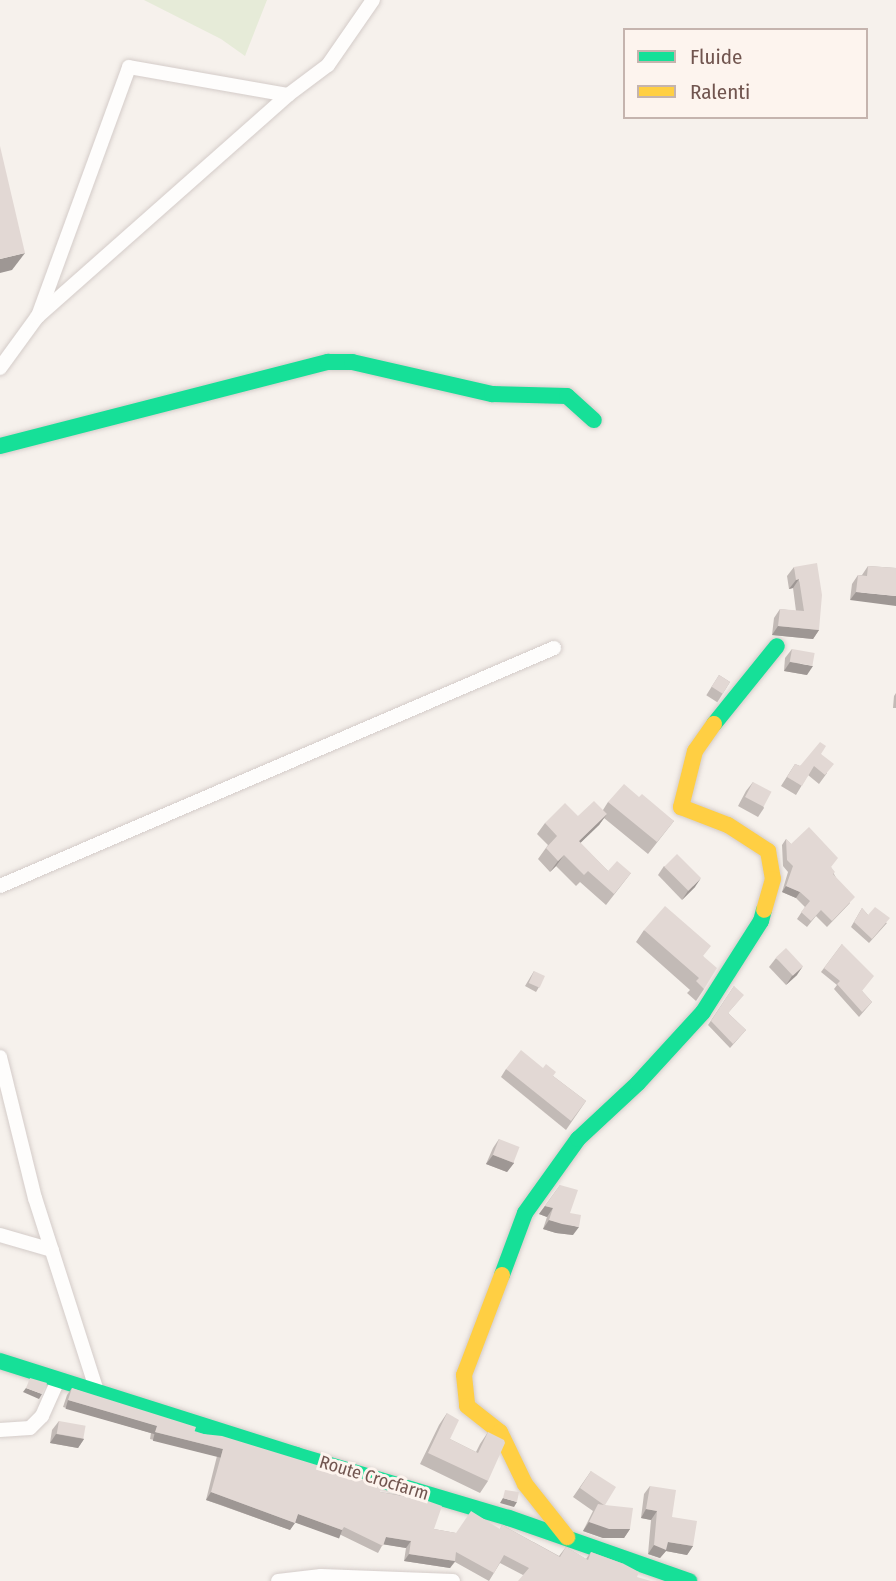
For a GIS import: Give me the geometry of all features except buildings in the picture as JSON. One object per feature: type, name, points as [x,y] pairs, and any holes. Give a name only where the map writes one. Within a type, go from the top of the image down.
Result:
[{"type":"street","points":[[0,368],[37,317],[288,94],[328,65],[373,0]]},
{"type":"street","points":[[37,317],[129,67],[288,94]]},
{"type":"street","points":[[0,446],[328,362],[352,362],[492,394],[566,396],[594,420]]},
{"type":"street","points":[[567,1537],[525,1484],[500,1432],[467,1406],[464,1375],[524,1213],[578,1139],[638,1083],[703,1012],[761,921],[773,879],[768,851],[728,825],[681,807],[683,789],[695,751],[730,701],[777,646]]},
{"type":"street","points":[[0,886],[554,648]]},
{"type":"street","points":[[0,1058],[35,1198],[97,1391]]},
{"type":"street","points":[[0,1235],[52,1250]]},
{"type":"street","name":"Route Crocfarm","points":[[0,1361],[567,1537],[689,1581]]},
{"type":"street","points":[[0,1430],[30,1428],[42,1416],[58,1380]]},
{"type":"street","points":[[278,1581],[321,1576],[453,1581]]},
{"type":"green space","points":[[144,0],[267,0],[245,56],[221,39]]},
{"type":"traffic: fast","points":[[0,446],[328,362],[352,362],[492,394],[567,396],[594,420]]},
{"type":"traffic: fast","points":[[714,724],[777,646]]},
{"type":"traffic: fast","points":[[502,1275],[525,1213],[578,1139],[638,1083],[703,1012],[761,921],[764,910]]},
{"type":"traffic: fast","points":[[0,1361],[296,1455],[509,1518],[689,1581]]},
{"type":"traffic: slow","points":[[714,724],[695,751],[681,807],[728,825],[768,851],[773,879],[764,910]]},
{"type":"traffic: slow","points":[[502,1275],[464,1375],[467,1406],[500,1432],[525,1484],[567,1537]]}]
